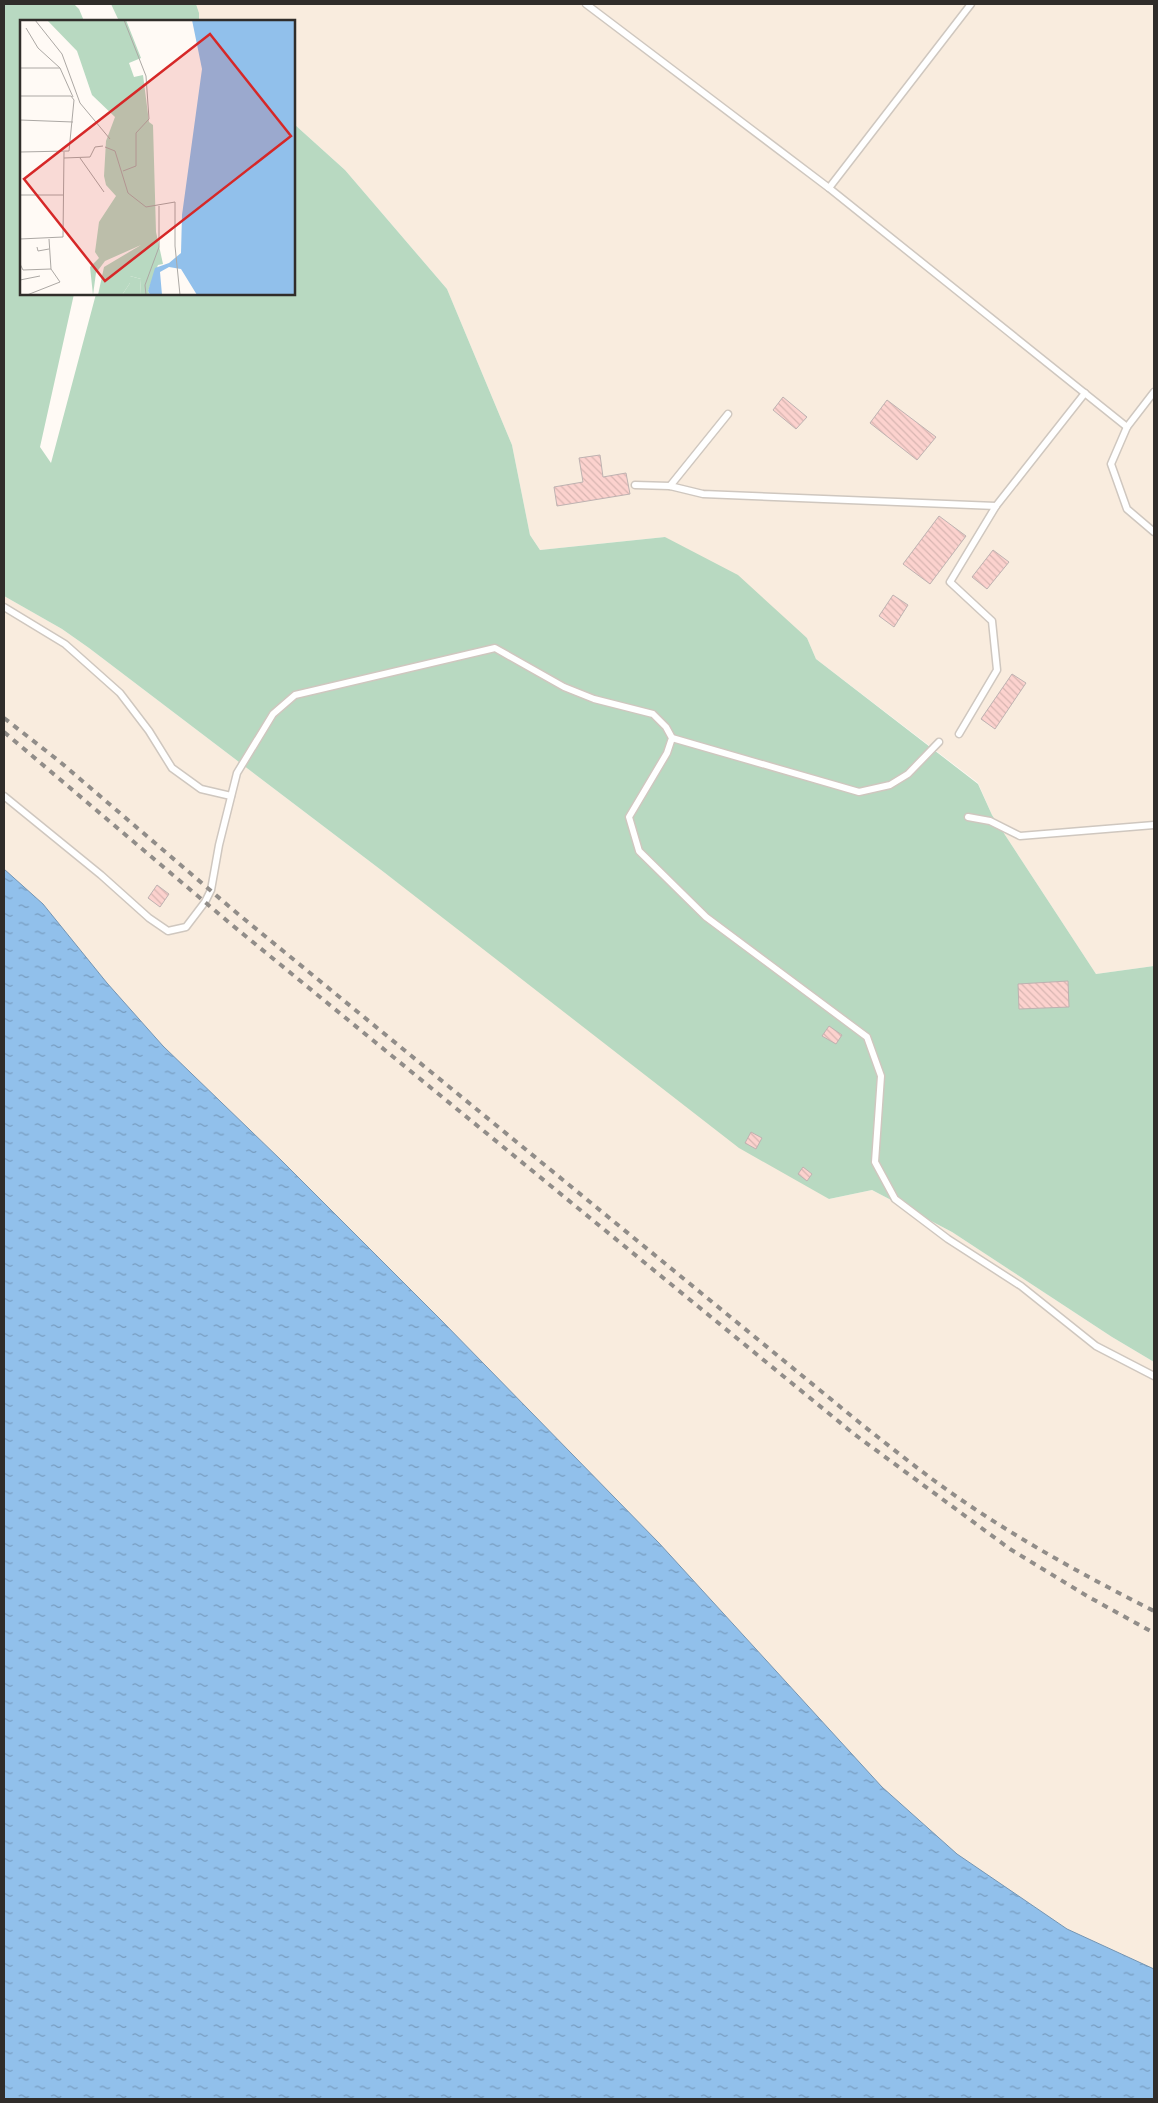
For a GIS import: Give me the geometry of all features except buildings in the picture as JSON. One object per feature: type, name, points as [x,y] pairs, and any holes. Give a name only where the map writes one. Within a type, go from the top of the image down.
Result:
[{"type":"lane","points":[[586,4],[829,188],[1127,427]]},
{"type":"lane","points":[[829,188],[972,4]]},
{"type":"lane","points":[[1154,392],[1127,427],[1111,464],[1128,509],[1154,532]]},
{"type":"lane","points":[[959,734],[997,670],[992,621],[950,582],[996,506],[1085,393]]},
{"type":"lane","points":[[670,486],[728,414]]},
{"type":"lane","points":[[634,485],[670,486],[703,494],[996,506]]},
{"type":"lane","points":[[4,607],[65,644],[120,693],[149,731],[172,768],[201,789],[232,796]]},
{"type":"lane","points":[[4,796],[101,875],[149,918],[168,931],[186,928],[211,890],[237,773],[273,714],[295,695],[495,648],[564,686],[587,696],[652,714],[666,727],[672,738],[859,792],[890,785],[908,774],[939,742]]},
{"type":"lane","points":[[672,738],[667,753],[629,817],[639,851],[706,917],[867,1036],[881,1076],[875,1162],[895,1199],[948,1239],[1021,1286],[1096,1346],[1154,1376]]},
{"type":"lane","points":[[968,817],[990,822],[1020,836],[1154,825]]},
{"type":"shaded area","points":[[196,4],[1154,4],[1154,966],[1096,974],[992,815],[978,783],[816,659],[807,638],[665,537],[540,550],[530,535],[512,445],[447,289],[345,170],[295,125],[295,20],[199,20]]},
{"type":"shaded area","points":[[4,596],[62,629],[89,648],[385,873],[829,1199],[872,1190],[952,1232],[1112,1337],[1154,1362],[1154,1969],[1067,1929],[957,1854],[882,1787],[659,1543],[441,1320],[280,1159],[163,1046],[107,983],[43,904],[4,869]]},
{"type":"green space","points":[[4,4],[74,4],[79,9],[84,20],[20,20],[20,295],[74,295],[40,447],[51,463],[96,295],[295,295],[295,125],[345,170],[447,289],[512,445],[530,535],[540,550],[665,537],[738,575],[807,638],[816,659],[978,784],[992,815],[1096,974],[1154,966],[1154,1362],[1112,1337],[952,1232],[872,1190],[829,1199],[739,1148],[385,873],[89,648],[62,629],[4,596]]},
{"type":"green space","points":[[111,4],[196,4],[199,13],[199,20],[119,20]]},
{"type":"water","points":[[4,869],[43,904],[107,983],[163,1046],[280,1159],[441,1320],[659,1543],[882,1787],[957,1854],[1067,1929],[1154,1969],[1154,2099],[4,2099]]},
{"type":"railway","points":[[4,718],[59,761],[238,914],[860,1423],[932,1479],[1012,1533],[1068,1566],[1154,1611]]},
{"type":"railway","points":[[4,732],[232,925],[854,1434],[1010,1549],[1087,1596],[1154,1633]]}]
